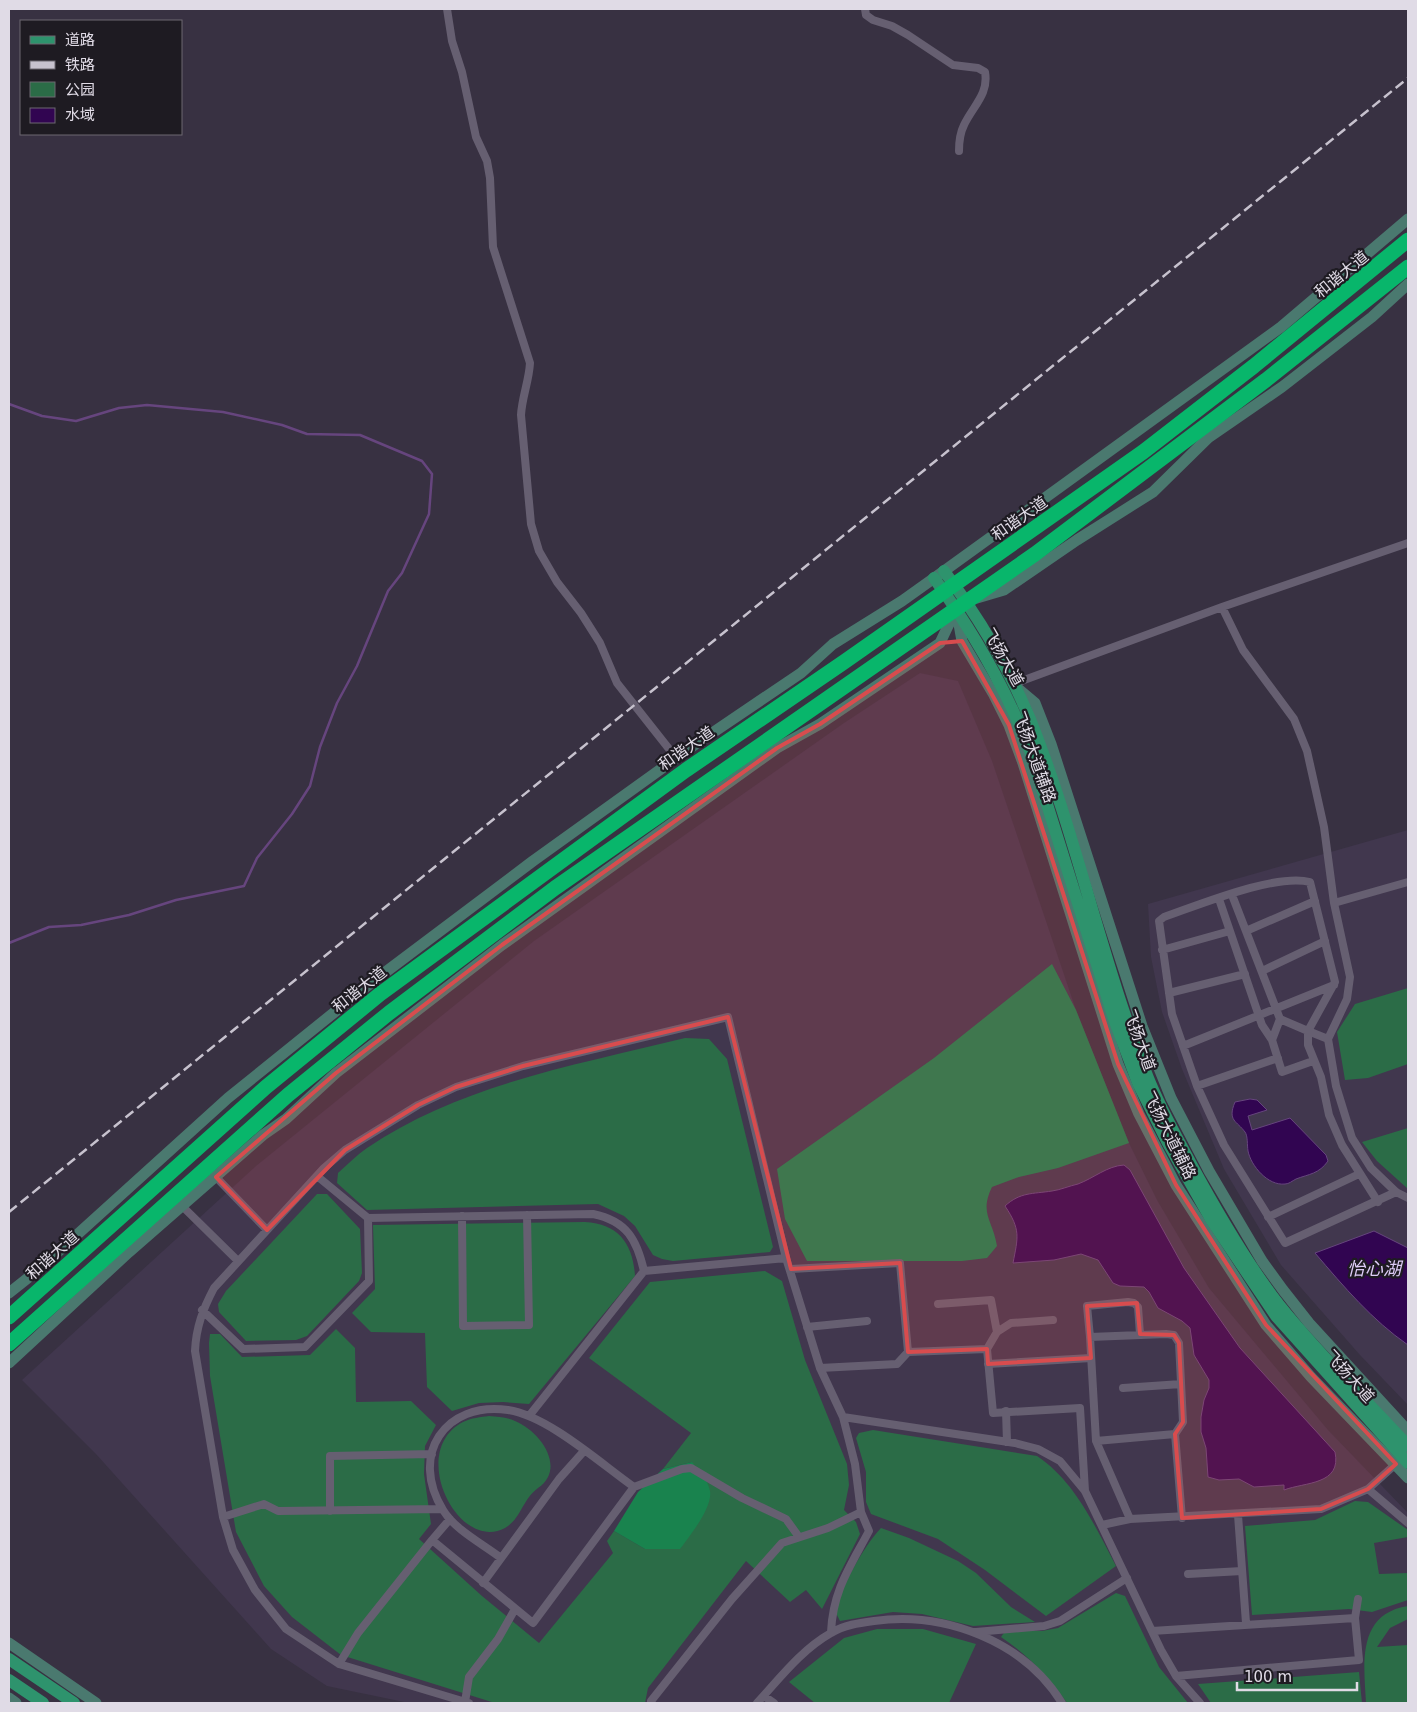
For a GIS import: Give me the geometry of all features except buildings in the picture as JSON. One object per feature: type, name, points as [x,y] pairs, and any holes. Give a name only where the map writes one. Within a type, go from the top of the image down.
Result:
[{"type":"highway","name":"和谐大道","points":[[9,1317],[266,1087],[380,994],[686,770],[1143,452],[1254,366],[1408,240]]},
{"type":"highway","points":[[9,1344],[212,1172],[288,1095],[389,1013],[555,888],[1035,554],[1154,466],[1408,267]]},
{"type":"main road","name":"飞扬大道","points":[[939,575],[1013,684],[1043,756],[1116,993],[1149,1079],[1167,1119],[1219,1216],[1278,1304],[1364,1399],[1405,1457]]},
{"type":"main road","name":"飞扬大道","points":[[961,605],[1019,720],[1114,1019],[1138,1083],[1168,1143],[1212,1221],[1270,1309],[1340,1390],[1405,1457]]},
{"type":"main road","points":[[9,1659],[75,1703]]},
{"type":"main road","points":[[9,1680],[43,1703]]},
{"type":"street","points":[[447,9],[452,41],[462,72],[476,137],[487,161],[491,194],[493,247],[530,363],[529,382],[522,398],[521,415],[531,524],[543,558],[556,582],[581,613],[600,643],[617,682],[652,731],[676,759]]},
{"type":"street","points":[[865,9],[866,15],[873,20],[892,26],[953,65],[978,68],[985,72],[984,92],[963,127],[959,152]]},
{"type":"street","points":[[9,1293],[38,1270],[228,1098],[296,1042],[533,860],[800,673],[833,644],[939,575],[1280,327],[1408,219]]},
{"type":"street","points":[[267,1230],[212,1172],[286,1119],[336,1073],[502,945],[776,748],[820,724],[940,643],[961,605],[1004,590],[1077,540],[1153,492],[1208,438],[1290,381],[1372,317],[1408,284]]},
{"type":"street","points":[[1013,684],[1222,607],[1408,543]]},
{"type":"street","name":"飞扬大道辅路","points":[[961,605],[962,641],[989,686],[1016,744],[1099,1007],[1118,1064],[1139,1114],[1176,1185],[1266,1325],[1312,1376],[1405,1457],[1408,1478]]},
{"type":"street","points":[[1222,607],[1243,650],[1294,718],[1307,751],[1324,827],[1338,929],[1350,978],[1346,999],[1328,1038],[1336,1086],[1352,1138],[1371,1168],[1396,1192],[1408,1198]]},
{"type":"street","points":[[940,643],[962,641]]},
{"type":"street","name":"飞扬大道辅路","points":[[1013,684],[1035,703],[1051,744],[1142,1026],[1164,1081],[1231,1211],[1262,1261],[1309,1323],[1408,1431]]},
{"type":"street","points":[[1378,1202],[1342,1145],[1329,1116],[1321,1077],[1308,1045],[1308,1031],[1334,985],[1310,882],[1298,879],[1267,884],[1164,917],[1158,921],[1172,1014],[1197,1086],[1224,1145],[1285,1243],[1378,1202],[1396,1192]]},
{"type":"street","points":[[1334,903],[1408,882]]},
{"type":"street","points":[[1232,895],[1280,1019],[1272,1040]]},
{"type":"street","points":[[1219,899],[1259,1015],[1272,1040],[1282,1072],[1313,1061]]},
{"type":"street","points":[[1246,931],[1315,901]]},
{"type":"street","points":[[1162,950],[1230,931]]},
{"type":"street","points":[[1262,971],[1325,941]]},
{"type":"street","points":[[1098,968],[1099,1007]]},
{"type":"street","points":[[1169,993],[1245,974]]},
{"type":"street","points":[[1183,1046],[1334,985]]},
{"type":"street","points":[[1116,993],[1142,1026]]},
{"type":"street","points":[[515,1609],[498,1639],[469,1676],[467,1703],[339,1664],[286,1629],[255,1590],[233,1550],[223,1517],[195,1351],[196,1330],[202,1310],[214,1288],[317,1176],[345,1150],[418,1105],[456,1087],[523,1066],[728,1017],[786,1258],[791,1269],[820,1368],[844,1417],[855,1464],[861,1512],[869,1531],[836,1593],[831,1632]]},
{"type":"street","points":[[1280,1019],[1328,1038]]},
{"type":"street","points":[[1197,1086],[1278,1058]]},
{"type":"street","points":[[1118,1064],[1138,1083]]},
{"type":"street","points":[[1164,1081],[1167,1119]]},
{"type":"street","points":[[1168,1143],[1176,1185]]},
{"type":"street","points":[[1268,1217],[1359,1174]]},
{"type":"street","points":[[317,1176],[368,1218],[593,1214],[615,1221],[637,1246],[644,1271]]},
{"type":"street","points":[[9,1363],[178,1202],[238,1261]]},
{"type":"street","points":[[462,1216],[463,1326],[529,1325],[527,1215]]},
{"type":"street","points":[[202,1310],[242,1349],[305,1347],[369,1281],[368,1218]]},
{"type":"street","points":[[529,1416],[644,1271],[786,1258]]},
{"type":"street","points":[[791,1269],[900,1263],[908,1352]]},
{"type":"street","points":[[938,1304],[991,1300],[997,1332]]},
{"type":"street","points":[[1130,1519],[1096,1441],[1087,1306],[1134,1303],[1138,1307],[1140,1334]]},
{"type":"street","points":[[1278,1304],[1309,1323]]},
{"type":"street","points":[[1053,1320],[1011,1323],[997,1332],[987,1349],[993,1413],[1080,1408],[1085,1492]]},
{"type":"street","points":[[807,1326],[867,1321]]},
{"type":"street","points":[[1090,1337],[1140,1334],[1174,1335],[1179,1343],[1183,1422],[1175,1434],[1182,1518]]},
{"type":"street","points":[[820,1368],[897,1364],[908,1352],[987,1349]]},
{"type":"street","points":[[988,1364],[1091,1358]]},
{"type":"street","points":[[1347,1366],[1364,1399]]},
{"type":"street","points":[[1312,1376],[1340,1390]]},
{"type":"street","points":[[1123,1388],[1181,1384]]},
{"type":"street","points":[[501,1558],[450,1520],[442,1509],[434,1491],[432,1454],[436,1439],[443,1430],[460,1416],[494,1409],[529,1416],[560,1434],[634,1487]]},
{"type":"street","points":[[1006,1411],[1007,1442]]},
{"type":"street","points":[[844,1417],[1007,1442],[1038,1449],[1060,1461],[1085,1492],[1176,1676],[1200,1703]]},
{"type":"street","points":[[1096,1441],[1175,1434]]},
{"type":"street","points":[[483,1583],[559,1479],[584,1451]]},
{"type":"street","points":[[330,1511],[330,1456],[432,1454]]},
{"type":"street","points":[[1102,1525],[1130,1519],[1182,1518],[1321,1509],[1368,1488],[1405,1457]]},
{"type":"street","points":[[432,1540],[533,1623],[634,1487],[673,1472],[691,1468],[742,1498],[786,1518],[799,1537]]},
{"type":"street","points":[[1368,1488],[1408,1523]]},
{"type":"street","points":[[223,1517],[264,1504],[278,1511],[442,1509]]},
{"type":"street","points":[[652,1703],[651,1701],[675,1669],[761,1565],[782,1543],[828,1528],[861,1512]]},
{"type":"street","points":[[1238,1515],[1246,1623]]},
{"type":"street","points":[[339,1664],[358,1633],[450,1520]]},
{"type":"street","points":[[1188,1574],[1242,1572]]},
{"type":"street","points":[[976,1632],[1044,1626],[1060,1621],[1127,1578]]},
{"type":"street","points":[[1176,1676],[1359,1660],[1356,1618],[1358,1599]]},
{"type":"street","points":[[1152,1630],[1356,1618]]},
{"type":"street","points":[[757,1703],[799,1656],[831,1632],[853,1624],[883,1620],[921,1619],[976,1632],[1009,1650],[1049,1685],[1062,1703]]},
{"type":"street","points":[[9,1643],[52,1670],[96,1703]]},
{"type":"street","points":[[52,1670],[75,1703]]},
{"type":"street","points":[[764,1696],[774,1703]]},
{"type":"street","points":[[9,1698],[16,1703]]},
{"type":"highlighted area","points":[[962,641],[1009,725],[1118,1064],[1176,1185],[1266,1325],[1396,1464],[1368,1489],[1321,1509],[1182,1518],[1175,1434],[1183,1422],[1179,1343],[1174,1335],[1140,1334],[1137,1303],[1087,1306],[1091,1358],[988,1364],[987,1349],[908,1352],[900,1263],[791,1269],[728,1017],[523,1066],[456,1087],[418,1105],[345,1150],[267,1230],[216,1177],[336,1073],[502,945],[777,748],[820,724],[940,643]]},
{"type":"shaded area","points":[[920,673],[958,681],[992,761],[1076,1010],[1129,1143],[1157,1200],[1209,1288],[1328,1430],[1408,1513],[1408,1703],[409,1703],[327,1686],[271,1649],[96,1454],[22,1380],[256,1166],[534,941],[844,723]]},
{"type":"shaded area","points":[[1408,830],[1408,1405],[1360,1355],[1281,1265],[1224,1169],[1182,1069],[1162,1012],[1151,957],[1148,904]]},
{"type":"green space","points":[[1052,964],[1076,1010],[1129,1143],[1058,1168],[1019,1177],[992,1187],[988,1196],[987,1211],[997,1246],[987,1258],[962,1261],[807,1261],[785,1219],[777,1169],[934,1058]]},
{"type":"green space","points":[[1408,988],[1408,1064],[1368,1078],[1345,1080],[1337,1032],[1355,1004]]},
{"type":"green space","points":[[685,1038],[709,1039],[727,1059],[773,1247],[770,1252],[673,1261],[653,1255],[635,1226],[624,1216],[598,1204],[367,1210],[337,1183],[338,1173],[367,1148],[403,1126],[441,1108],[480,1092],[521,1079]]},
{"type":"green space","points":[[1408,1128],[1408,1189],[1377,1161],[1362,1142]]},
{"type":"green space","points":[[317,1194],[327,1194],[360,1229],[362,1273],[359,1281],[307,1336],[296,1340],[246,1341],[219,1312],[218,1304],[226,1291]]},
{"type":"green space","points":[[585,1222],[607,1227],[622,1238],[631,1254],[635,1276],[529,1404],[479,1403],[452,1411],[427,1387],[425,1333],[371,1332],[352,1313],[375,1289],[373,1225]]},
{"type":"green space","points":[[765,1271],[782,1281],[805,1360],[847,1464],[849,1485],[844,1510],[856,1522],[860,1534],[822,1609],[806,1590],[790,1602],[746,1561],[648,1688],[645,1703],[495,1703],[341,1655],[292,1617],[264,1586],[236,1532],[210,1376],[210,1334],[220,1334],[242,1357],[310,1355],[336,1329],[355,1348],[356,1402],[411,1401],[436,1425],[425,1446],[424,1474],[431,1524],[419,1539],[482,1596],[539,1643],[613,1553],[607,1541],[614,1531],[645,1549],[692,1462],[663,1469],[691,1433],[589,1358],[650,1282]]},
{"type":"green space","points":[[489,1416],[512,1420],[533,1433],[547,1451],[550,1470],[546,1480],[528,1498],[515,1520],[505,1528],[487,1532],[471,1526],[456,1513],[445,1495],[439,1475],[439,1454],[447,1436],[463,1422]]},
{"type":"green space","points":[[873,1430],[1037,1456],[1063,1478],[1083,1506],[1116,1566],[1046,1616],[985,1570],[938,1539],[871,1514],[866,1502],[866,1472],[856,1438],[859,1433]]},
{"type":"green space","points":[[692,1462],[707,1483],[710,1498],[700,1522],[680,1549],[645,1549],[614,1531],[638,1492],[663,1469]]},
{"type":"green space","points":[[1355,1501],[1368,1502],[1408,1530],[1408,1537],[1374,1543],[1379,1574],[1408,1573],[1408,1600],[1372,1612],[1349,1609],[1252,1615],[1245,1526],[1315,1520]]},
{"type":"green space","points":[[881,1528],[909,1538],[958,1561],[976,1573],[1011,1607],[1035,1622],[973,1626],[922,1614],[893,1612],[840,1621],[835,1611],[843,1590],[860,1556]]},
{"type":"green space","points":[[1116,1593],[1125,1596],[1159,1667],[1188,1703],[1067,1703],[1037,1667],[1001,1637],[1006,1630],[1042,1631],[1058,1628]]},
{"type":"green space","points":[[1408,1606],[1408,1619],[1390,1628],[1377,1647],[1408,1645],[1408,1703],[1366,1703],[1365,1658],[1371,1630],[1379,1619],[1391,1611]]},
{"type":"green space","points":[[877,1629],[923,1629],[976,1644],[949,1703],[815,1703],[789,1682],[844,1638]]},
{"type":"green space","points":[[1359,1672],[1362,1703],[1211,1703],[1198,1684]]},
{"type":"water","points":[[1250,1099],[1257,1100],[1267,1110],[1248,1116],[1252,1130],[1290,1118],[1326,1155],[1328,1161],[1325,1165],[1314,1173],[1286,1184],[1272,1182],[1261,1174],[1250,1157],[1246,1134],[1234,1120],[1232,1113],[1235,1102]]},
{"type":"water","points":[[1124,1165],[1130,1170],[1184,1268],[1240,1348],[1335,1452],[1336,1463],[1333,1471],[1327,1476],[1311,1483],[1284,1490],[1284,1485],[1254,1487],[1239,1479],[1219,1480],[1208,1477],[1206,1448],[1201,1432],[1201,1417],[1204,1400],[1209,1388],[1209,1380],[1194,1355],[1190,1328],[1182,1321],[1158,1308],[1144,1287],[1120,1286],[1113,1283],[1098,1260],[1081,1254],[1054,1260],[1013,1263],[1017,1234],[1014,1221],[1005,1206],[1021,1196],[1078,1184],[1106,1170]]},
{"type":"water","name":"怡心湖","points":[[1374,1231],[1408,1248],[1408,1345],[1370,1314],[1315,1253]]},
{"type":"waterway","points":[[9,404],[42,416],[76,421],[119,408],[147,405],[223,412],[282,425],[307,434],[360,435],[422,461],[432,474],[429,514],[402,573],[388,591],[357,666],[337,703],[320,747],[310,786],[292,814],[257,858],[244,886],[176,900],[129,915],[81,925],[49,927],[9,943]]},
{"type":"railway","points":[[9,1212],[1408,78]]}]
